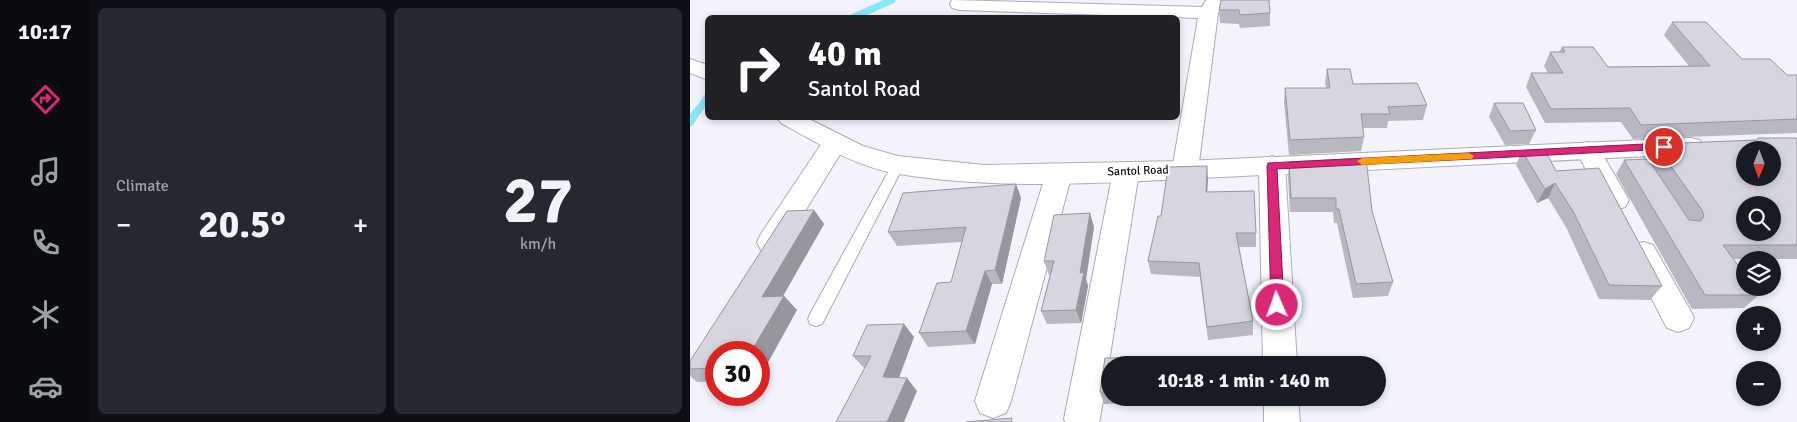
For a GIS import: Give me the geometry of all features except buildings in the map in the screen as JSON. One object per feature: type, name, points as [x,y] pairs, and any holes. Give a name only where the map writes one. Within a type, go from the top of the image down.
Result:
[{"type":"street","points":[[959,4],[1211,6],[1185,170]]},
{"type":"street","name":"Santol Road","points":[[793,120],[854,152],[898,165],[984,174],[1185,170],[1588,150],[1636,157],[1718,144]]},
{"type":"street","points":[[754,267],[835,142]]},
{"type":"street","points":[[1588,150],[1678,318]]},
{"type":"street","points":[[1272,166],[1280,356]]},
{"type":"street","points":[[1082,419],[1126,172]]},
{"type":"street","points":[[993,401],[1059,174]]},
{"type":"street","points":[[1281,406],[1282,422]]},
{"type":"lane","points":[[816,318],[898,165]]},
{"type":"waterway","points":[[859,15],[892,0]]},
{"type":"waterway","points":[[698,111],[705,100]]},
{"type":"waterway","points":[[690,122],[698,110]]},
{"type":"slow traffic","points":[[1362,161],[1469,156]]},
{"type":"route","points":[[1277,305],[1272,166],[1664,147]]}]
